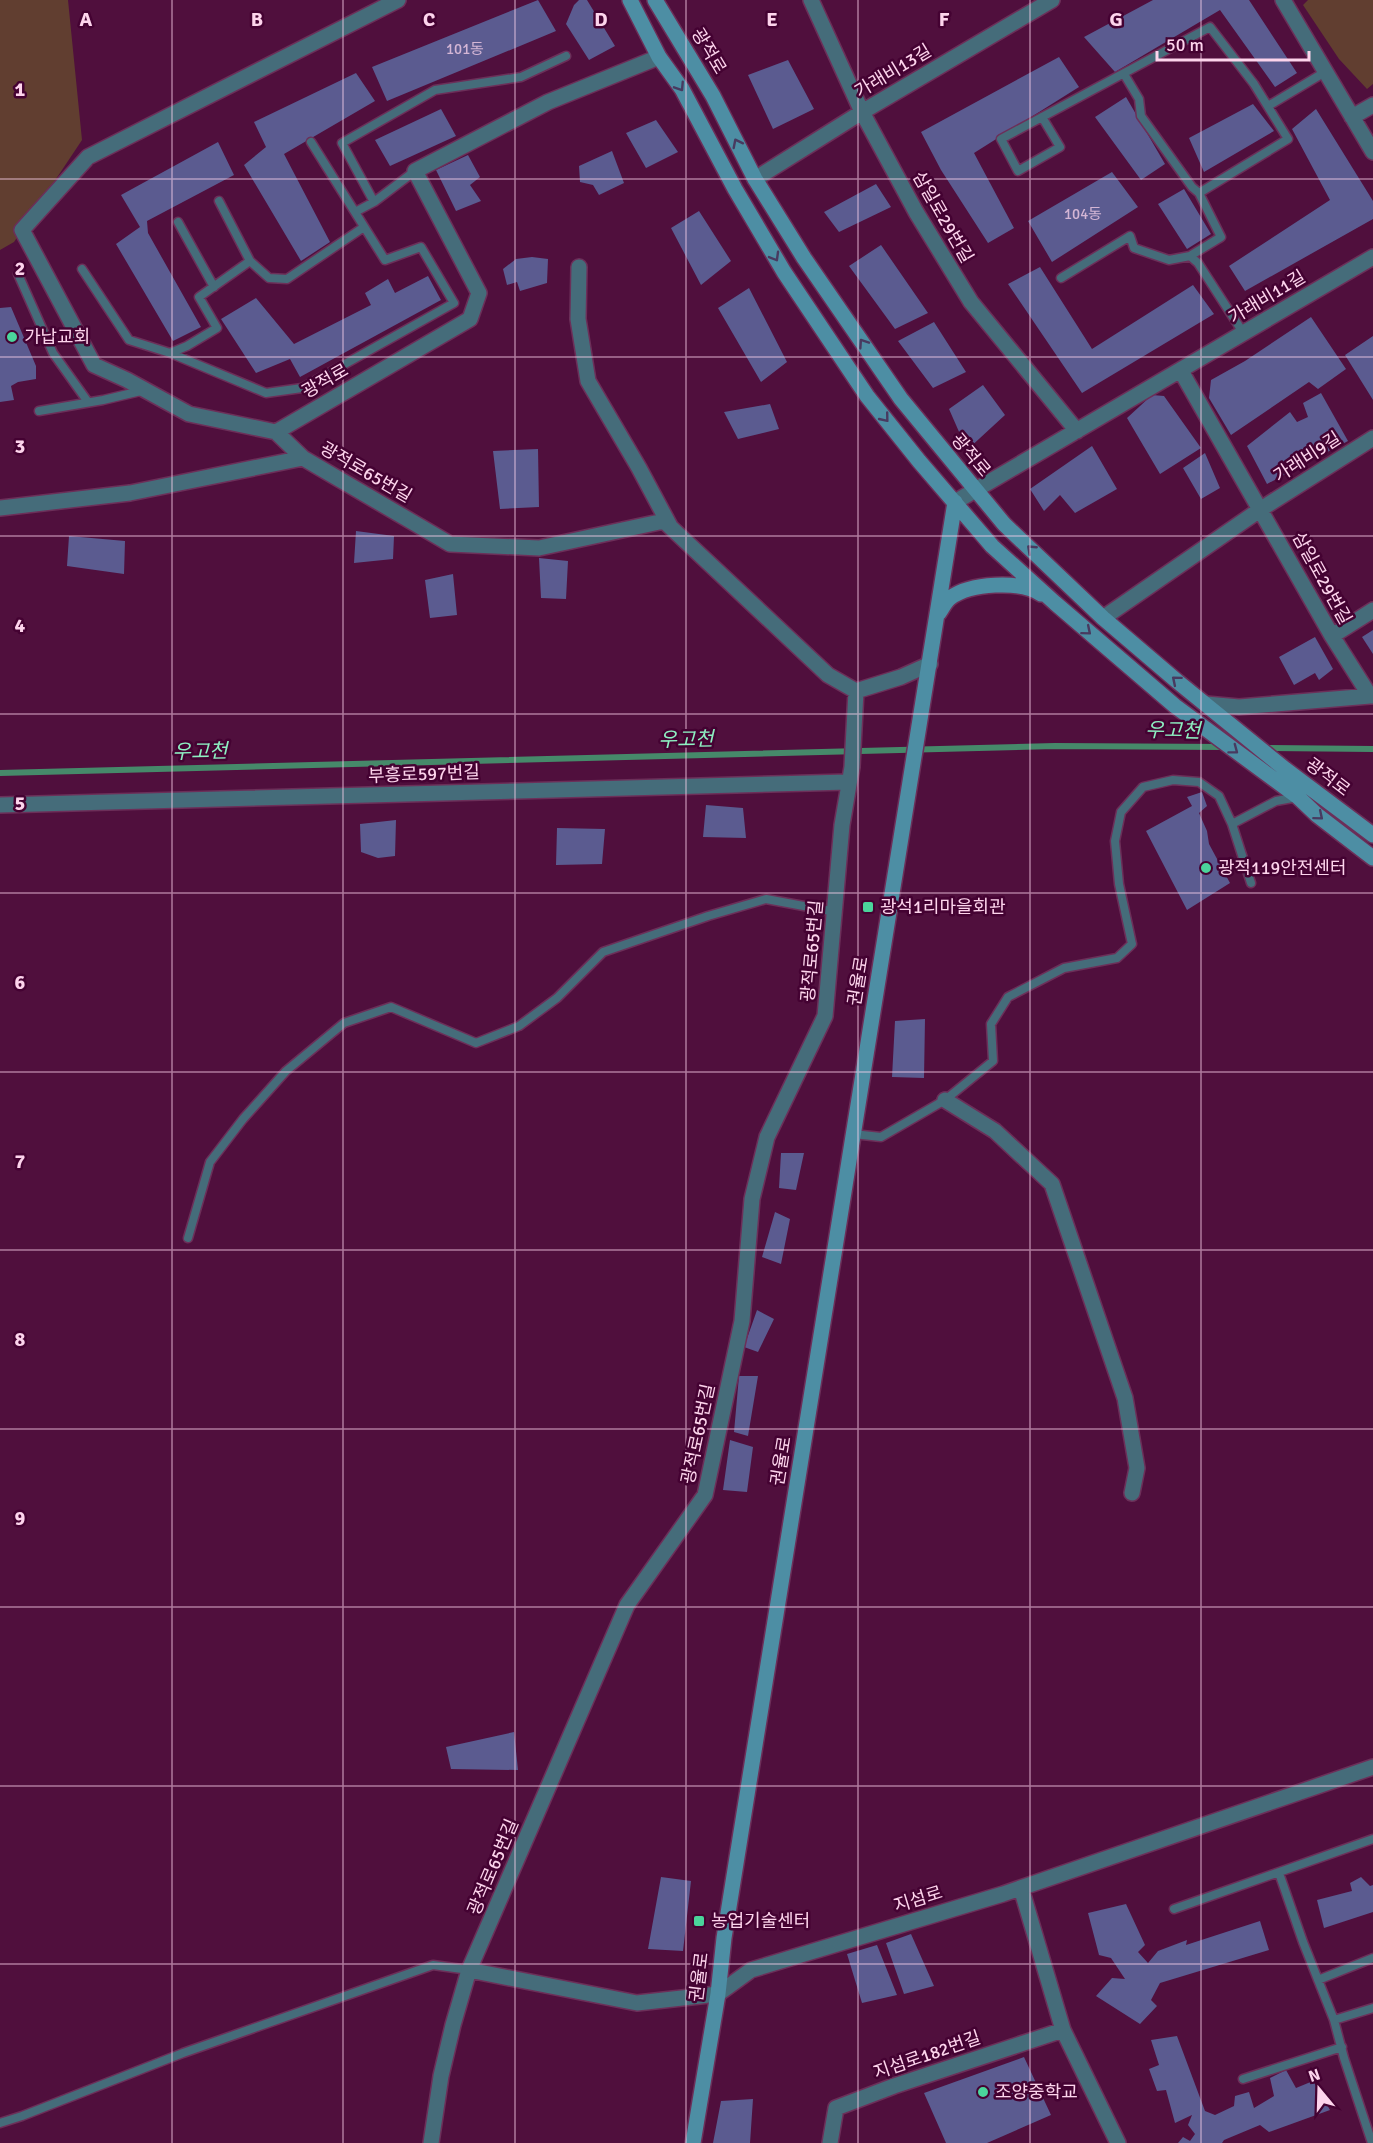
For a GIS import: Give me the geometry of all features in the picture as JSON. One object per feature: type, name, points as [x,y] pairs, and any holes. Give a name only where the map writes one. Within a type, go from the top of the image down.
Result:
[{"type":"main road","points":[[630,0],[659,57],[682,89],[735,189],[784,272],[867,396],[992,546],[1055,603]]},
{"type":"main road","name":"광적로","points":[[655,0],[713,96],[755,178],[804,258],[902,399],[1004,524],[1103,618],[1285,769],[1373,835]]},
{"type":"main road","points":[[930,664],[955,502]]},
{"type":"main road","points":[[938,616],[949,599],[968,589],[993,585],[1033,588],[1055,603]]},
{"type":"main road","name":"광적로","points":[[1055,603],[1194,720],[1298,797],[1317,815],[1373,858]]},
{"type":"main road","name":"권율로","points":[[693,2143],[718,1994],[724,1938],[930,664]]},
{"type":"street","points":[[303,458],[276,432],[189,414],[94,365],[22,230],[88,158],[398,0]]},
{"type":"street","name":"삼일로29번길","points":[[811,0],[862,112],[916,212],[971,302],[1077,432]]},
{"type":"street","name":"가래비13길","points":[[755,178],[1052,0]]},
{"type":"street","points":[[1284,0],[1373,152]]},
{"type":"street","points":[[415,171],[548,102],[659,57]]},
{"type":"street","points":[[1352,117],[1373,105]]},
{"type":"street","name":"광적로","points":[[276,432],[470,319],[479,293],[415,171]]},
{"type":"street","name":"가래비11길","points":[[1181,371],[1373,257]]},
{"type":"street","points":[[579,267],[578,320],[588,381],[670,526],[828,675],[856,691],[902,677],[930,664]]},
{"type":"street","points":[[955,502],[1181,371]]},
{"type":"street","name":"삼일로29번길","points":[[1181,371],[1332,636],[1371,696],[1239,707],[1206,704]]},
{"type":"street","name":"가래비9길","points":[[1261,509],[1373,438]]},
{"type":"street","name":"광적로65번길","points":[[0,508],[130,493],[303,458],[450,544],[539,548],[664,521],[670,526]]},
{"type":"street","points":[[1103,618],[1261,509]]},
{"type":"street","points":[[1332,636],[1373,610]]},
{"type":"street","name":"광적로65번길","points":[[431,2143],[441,2076],[469,1970],[627,1605],[705,1495],[742,1321],[752,1199],[767,1137],[825,1016],[842,825],[850,774],[856,691]]},
{"type":"street","name":"부흥로597번길","points":[[0,805],[850,774]]},
{"type":"street","points":[[945,1100],[995,1131],[1052,1184],[1125,1398],[1137,1468],[1132,1493]]},
{"type":"street","name":"지섬로","points":[[469,1970],[637,2003],[718,1994],[751,1970],[1021,1888],[1373,1767]]},
{"type":"street","points":[[1021,1888],[1063,2030],[1118,2143]]},
{"type":"street","name":"지섬로182번길","points":[[830,2143],[836,2109],[894,2086],[1063,2030]]},
{"type":"lane","points":[[1042,117],[1060,147],[1018,171],[1001,139],[1042,117],[1124,74],[1210,27],[1254,84],[1288,139],[1199,193]]},
{"type":"lane","points":[[374,202],[342,143],[435,90],[521,77],[566,56]]},
{"type":"lane","points":[[1268,106],[1325,72]]},
{"type":"lane","points":[[1060,278],[1130,236],[1134,248],[1169,260],[1190,256],[1221,237],[1199,193],[1192,187],[1141,116],[1139,99],[1124,74]]},
{"type":"lane","points":[[82,269],[129,340],[170,353],[266,393],[302,388],[454,303],[421,247],[385,260],[311,142]]},
{"type":"lane","points":[[355,212],[374,202],[415,171]]},
{"type":"lane","points":[[219,201],[250,261],[269,278],[287,279],[364,227]]},
{"type":"lane","points":[[177,222],[214,287]]},
{"type":"lane","points":[[1190,256],[1198,262],[1244,334]]},
{"type":"lane","points":[[170,353],[187,346],[217,328],[199,297],[250,261]]},
{"type":"lane","points":[[18,274],[53,352],[87,402]]},
{"type":"lane","points":[[39,411],[146,390]]},
{"type":"lane","points":[[853,1134],[881,1137],[945,1100],[993,1061],[991,1024],[1008,997],[1064,968],[1117,958],[1132,944],[1119,884],[1115,841],[1122,812],[1143,787],[1173,780],[1200,782],[1219,796],[1232,824],[1251,883]]},
{"type":"lane","points":[[1232,824],[1276,801],[1298,797]]},
{"type":"lane","points":[[188,1238],[210,1162],[243,1119],[286,1071],[344,1023],[391,1007],[476,1042],[519,1026],[557,998],[603,952],[766,899],[836,912]]},
{"type":"lane","points":[[1174,1909],[1373,1839]]},
{"type":"lane","points":[[1279,1873],[1334,2020],[1369,2122],[1372,2143]]},
{"type":"lane","points":[[1318,1980],[1373,1958]]},
{"type":"lane","points":[[0,2123],[183,2053],[433,1965],[469,1970]]},
{"type":"lane","points":[[1334,2020],[1373,2008]]},
{"type":"lane","points":[[1243,2079],[1342,2047]]},
{"type":"shaded area","points":[[0,0],[68,0],[82,140],[14,242],[0,250]]},
{"type":"shaded area","points":[[1308,0],[1373,0],[1373,84],[1367,89],[1339,59],[1303,5]]},
{"type":"building","points":[[538,0],[556,31],[387,101],[372,67]]},
{"type":"building","points":[[579,0],[587,0],[615,46],[589,60],[566,24],[574,5]]},
{"type":"building","points":[[1153,0],[1249,0],[1297,73],[1275,87],[1220,10],[1115,72],[1084,37]]},
{"type":"building","points":[[1059,57],[1079,87],[974,153],[1014,228],[988,243],[941,170],[921,132]]},
{"type":"building","points":[[788,60],[814,109],[773,129],[748,75]]},
{"type":"building","points":[[356,73],[375,101],[284,154],[330,242],[301,261],[244,165],[266,147],[254,122]]},
{"type":"building","points":[[1126,97],[1165,164],[1141,180],[1095,117]]},
{"type":"building","points":[[1253,104],[1274,131],[1204,172],[1189,138]]},
{"type":"building","points":[[441,109],[456,136],[390,166],[375,140]]},
{"type":"building","points":[[1316,109],[1373,201],[1373,219],[1245,291],[1229,266],[1330,200],[1292,129]]},
{"type":"building","points":[[656,120],[678,152],[646,168],[626,133]]},
{"type":"building","points":[[218,142],[234,175],[147,221],[148,233],[201,327],[173,341],[116,244],[140,227],[121,195]]},
{"type":"building","points":[[612,151],[624,183],[599,195],[593,185],[580,182],[579,166]]},
{"type":"building","points":[[468,155],[480,177],[470,185],[481,201],[456,211],[436,170]]},
{"type":"building","points":[[1112,172],[1138,207],[1052,262],[1028,221]]},
{"type":"building","points":[[876,184],[891,207],[839,232],[824,212]]},
{"type":"building","points":[[1184,189],[1211,234],[1187,249],[1158,204]]},
{"type":"building","points":[[699,211],[731,261],[701,285],[671,228]]},
{"type":"building","points":[[881,245],[928,313],[895,329],[849,266]]},
{"type":"building","points":[[532,257],[548,259],[547,283],[520,291],[517,282],[507,285],[503,269],[516,259]]},
{"type":"building","points":[[1040,267],[1092,349],[1193,285],[1214,314],[1082,393],[1008,284]]},
{"type":"building","points":[[428,276],[441,300],[300,377],[290,359],[256,373],[221,319],[256,298],[294,344],[371,305],[365,293],[388,279],[395,293]]},
{"type":"building","points":[[749,288],[787,362],[761,382],[718,308]]},
{"type":"building","name":"가납교회","points":[[11,307],[36,366],[36,379],[18,382],[11,386],[14,400],[0,402],[0,308]]},
{"type":"building","points":[[1311,317],[1346,369],[1318,389],[1309,382],[1231,435],[1209,398],[1211,380],[1245,361]]},
{"type":"building","points":[[934,322],[966,372],[933,388],[898,341]]},
{"type":"building","points":[[1373,336],[1373,400],[1345,355]]},
{"type":"building","points":[[983,385],[1005,415],[967,450],[949,409]]},
{"type":"building","points":[[1321,393],[1348,441],[1267,484],[1247,446],[1290,412],[1297,422],[1308,417],[1303,403]]},
{"type":"building","points":[[1152,395],[1164,396],[1201,448],[1160,474],[1127,418]]},
{"type":"building","points":[[770,404],[779,429],[738,439],[724,412]]},
{"type":"building","points":[[1092,446],[1117,489],[1075,513],[1060,495],[1044,511],[1030,489]]},
{"type":"building","points":[[538,449],[539,507],[500,509],[493,451]]},
{"type":"building","points":[[1205,453],[1220,488],[1201,499],[1183,468]]},
{"type":"building","points":[[356,531],[394,536],[393,559],[354,563]]},
{"type":"building","points":[[69,536],[125,541],[124,574],[67,566]]},
{"type":"building","points":[[539,558],[568,561],[566,599],[541,598]]},
{"type":"building","points":[[453,574],[457,615],[430,618],[425,580]]},
{"type":"building","points":[[1373,630],[1373,654],[1362,637]]},
{"type":"building","points":[[1315,637],[1333,669],[1319,680],[1315,673],[1294,685],[1279,657]]},
{"type":"building","points":[[1202,792],[1207,806],[1199,813],[1207,831],[1209,844],[1230,883],[1187,910],[1146,831],[1192,806],[1187,797]]},
{"type":"building","points":[[706,805],[743,808],[746,838],[703,837]]},
{"type":"building","points":[[396,820],[395,856],[378,858],[361,852],[360,824]]},
{"type":"building","points":[[557,828],[605,829],[602,864],[556,865]]},
{"type":"building","points":[[925,1019],[924,1078],[892,1077],[895,1021]]},
{"type":"building","points":[[781,1153],[804,1153],[796,1190],[779,1188]]},
{"type":"building","points":[[775,1212],[790,1219],[781,1264],[762,1257]]},
{"type":"building","points":[[757,1310],[774,1319],[758,1352],[744,1347]]},
{"type":"building","points":[[739,1376],[758,1376],[748,1436],[734,1432]]},
{"type":"building","points":[[730,1440],[753,1447],[747,1492],[723,1490]]},
{"type":"building","points":[[514,1732],[518,1770],[451,1769],[446,1747]]},
{"type":"building","points":[[661,1877],[691,1881],[683,1951],[648,1949]]},
{"type":"building","points":[[1361,1877],[1370,1886],[1373,1885],[1373,1912],[1324,1928],[1317,1900],[1352,1891],[1350,1883]]},
{"type":"building","points":[[1126,1904],[1145,1945],[1138,1952],[1148,1963],[1158,1951],[1187,1940],[1186,1945],[1260,1921],[1269,1950],[1160,1983],[1151,2000],[1157,2006],[1140,2024],[1096,1996],[1112,1978],[1125,1979],[1111,1958],[1099,1955],[1088,1913]]},
{"type":"building","points":[[911,1934],[934,1986],[904,1994],[886,1943]]},
{"type":"building","points":[[877,1945],[897,1995],[862,2003],[847,1954]]},
{"type":"building","points":[[1177,2036],[1205,2111],[1215,2115],[1234,2106],[1235,2096],[1249,2092],[1254,2108],[1274,2096],[1270,2078],[1286,2070],[1296,2088],[1313,2081],[1330,2110],[1269,2132],[1260,2125],[1224,2140],[1222,2143],[1178,2143],[1183,2137],[1190,2141],[1195,2134],[1188,2125],[1192,2115],[1175,2123],[1166,2090],[1157,2091],[1149,2069],[1159,2065],[1151,2040]]},
{"type":"building","points":[[1024,2057],[1051,2115],[987,2143],[946,2143],[924,2093]]},
{"type":"building","points":[[753,2099],[750,2143],[713,2143],[721,2101]]},
{"type":"waterway","name":"우고천","points":[[0,773],[1055,746],[1226,747]]},
{"type":"waterway","name":"우고천","points":[[1263,748],[1373,749]]},
{"type":"place","name":"가납교회","points":[[12,337]]},
{"type":"place","name":"광적119안전센터","points":[[1206,868]]},
{"type":"place","name":"광석1리마을회관","points":[[868,907]]},
{"type":"place","name":"농업기술센터","points":[[699,1921]]},
{"type":"place","name":"조양중학교","points":[[983,2092]]}]
